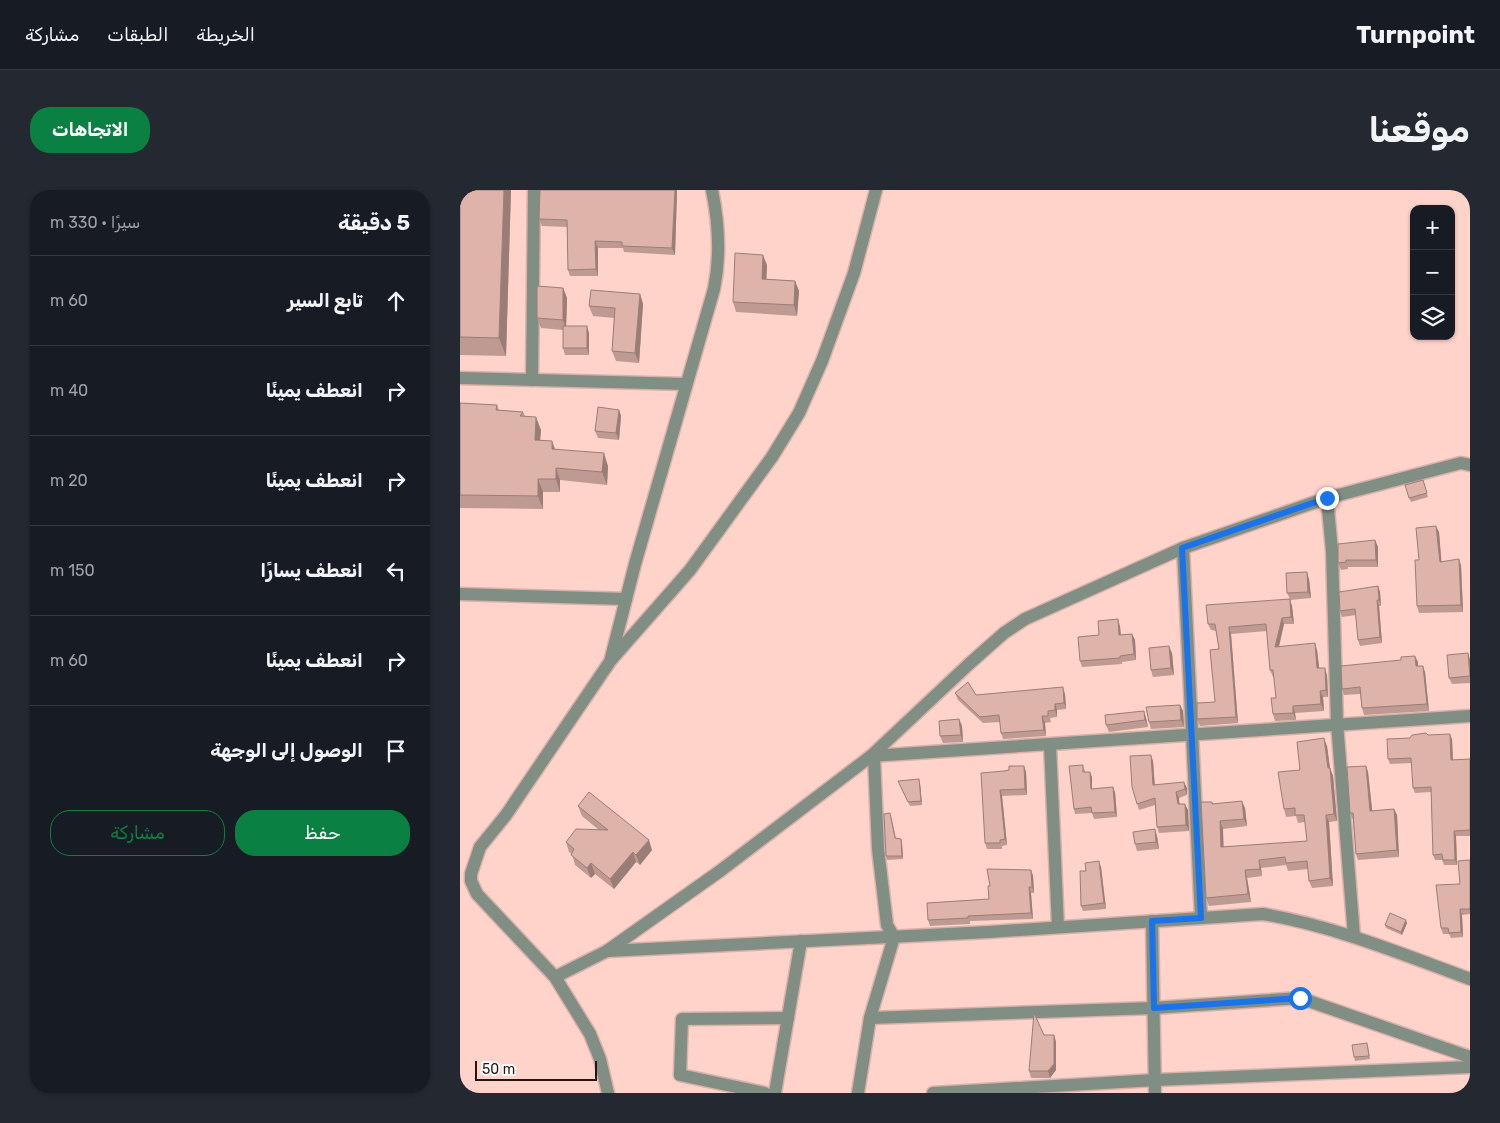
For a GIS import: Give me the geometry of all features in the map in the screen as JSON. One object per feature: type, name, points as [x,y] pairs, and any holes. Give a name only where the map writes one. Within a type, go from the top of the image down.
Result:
[{"type":"street","points":[[532,380],[534,190]]},
{"type":"street","points":[[611,660],[626,599],[717,273],[719,225],[712,190]]},
{"type":"street","points":[[608,1093],[600,1059],[590,1034],[555,977],[477,894],[471,882],[471,874],[480,847],[506,815],[611,660],[690,570],[772,457],[796,419],[816,375],[854,273],[876,190]]},
{"type":"street","points":[[460,378],[686,384]]},
{"type":"street","points":[[555,977],[607,951],[720,871],[873,756],[1004,633],[1044,609],[1182,548],[1327,498],[1461,463],[1470,465]]},
{"type":"street","points":[[1327,498],[1332,551],[1337,724],[1354,936]]},
{"type":"street","points":[[1182,548],[1201,918]]},
{"type":"street","points":[[460,594],[626,599]]},
{"type":"street","points":[[873,756],[1470,716]]},
{"type":"street","points":[[1050,745],[1058,927]]},
{"type":"street","points":[[858,1093],[870,1018],[894,936],[887,925],[873,756]]},
{"type":"street","points":[[607,951],[1263,914],[1288,918],[1354,936],[1470,979]]},
{"type":"street","points":[[1152,921],[1155,1087]]},
{"type":"street","points":[[775,1093],[801,941]]},
{"type":"street","points":[[870,1018],[1154,1008],[1300,998],[1470,1057]]},
{"type":"street","points":[[765,1093],[680,1075],[682,1019],[788,1018]]},
{"type":"street","points":[[933,1093],[1155,1087],[1470,1067]]},
{"type":"building","points":[[460,190],[504,190],[499,338],[460,337]]},
{"type":"building","points":[[540,190],[675,190],[672,248],[622,246],[622,242],[595,241],[596,269],[568,270],[567,220],[539,219]]},
{"type":"building","points":[[735,253],[763,255],[762,279],[795,281],[794,305],[733,302]]},
{"type":"building","points":[[537,286],[563,288],[563,320],[537,318]]},
{"type":"building","points":[[591,290],[640,294],[635,353],[612,351],[615,308],[589,306]]},
{"type":"building","points":[[563,326],[587,326],[587,348],[563,348]]},
{"type":"building","points":[[460,403],[497,405],[496,410],[523,412],[520,416],[536,417],[535,440],[552,441],[552,449],[604,453],[602,472],[556,468],[556,479],[538,479],[538,496],[460,495]]},
{"type":"building","points":[[598,407],[619,410],[616,433],[595,431]]},
{"type":"building","points":[[1423,480],[1427,493],[1409,498],[1405,485]]},
{"type":"building","points":[[1436,526],[1440,562],[1459,559],[1461,605],[1417,606],[1415,560],[1419,560],[1416,528]]},
{"type":"building","points":[[1375,540],[1376,560],[1346,560],[1346,562],[1338,563],[1338,544]]},
{"type":"building","points":[[1307,572],[1308,592],[1287,593],[1286,573]]},
{"type":"building","points":[[1378,586],[1379,600],[1377,600],[1380,637],[1358,640],[1355,609],[1340,611],[1339,592]]},
{"type":"building","points":[[1290,599],[1291,617],[1282,618],[1275,647],[1315,643],[1317,668],[1325,668],[1326,690],[1320,691],[1321,704],[1293,706],[1293,713],[1273,714],[1271,698],[1276,698],[1273,670],[1270,670],[1266,624],[1229,627],[1236,717],[1197,719],[1197,703],[1215,702],[1210,650],[1219,649],[1215,624],[1208,624],[1206,605]]},
{"type":"building","points":[[1118,619],[1119,635],[1132,634],[1134,654],[1120,656],[1120,658],[1080,661],[1078,637],[1099,635],[1098,621]]},
{"type":"building","points":[[1169,646],[1171,668],[1151,670],[1149,648]]},
{"type":"building","points":[[1468,653],[1470,676],[1449,678],[1447,655]]},
{"type":"building","points":[[1415,656],[1416,666],[1423,666],[1427,704],[1362,708],[1360,687],[1342,689],[1341,666],[1401,660],[1401,657]]},
{"type":"building","points":[[968,682],[976,695],[1063,687],[1064,703],[1055,704],[1055,710],[1048,711],[1048,716],[1042,716],[1044,730],[1001,733],[999,715],[980,717],[955,693]]},
{"type":"building","points":[[1180,705],[1181,720],[1149,722],[1146,707]]},
{"type":"building","points":[[1144,711],[1145,720],[1106,725],[1105,715]]},
{"type":"building","points":[[959,719],[961,735],[940,736],[939,721]]},
{"type":"building","points":[[1426,733],[1428,735],[1450,734],[1451,760],[1470,759],[1470,830],[1454,831],[1455,860],[1443,860],[1442,854],[1433,855],[1431,787],[1413,788],[1411,758],[1388,759],[1387,739],[1410,738],[1412,735]]},
{"type":"building","points":[[1324,738],[1328,768],[1330,768],[1334,814],[1326,815],[1330,878],[1309,881],[1307,861],[1286,863],[1285,857],[1259,860],[1260,869],[1245,870],[1248,894],[1206,898],[1201,802],[1212,802],[1212,804],[1242,801],[1244,819],[1220,821],[1221,847],[1307,841],[1304,815],[1295,815],[1295,808],[1284,809],[1278,772],[1300,770],[1297,742]]},
{"type":"building","points":[[1151,755],[1153,785],[1184,782],[1185,789],[1176,792],[1178,804],[1185,804],[1186,825],[1157,827],[1155,798],[1137,804],[1132,787],[1130,756]]},
{"type":"building","points":[[1083,765],[1083,772],[1090,772],[1091,789],[1113,787],[1115,812],[1092,813],[1091,807],[1074,809],[1069,766]]},
{"type":"building","points":[[1009,766],[1024,766],[1025,789],[1000,790],[1005,839],[1000,840],[1000,843],[985,843],[981,773],[1009,770]]},
{"type":"building","points":[[1366,766],[1370,811],[1394,809],[1397,850],[1356,854],[1353,813],[1350,813],[1347,767]]},
{"type":"building","points":[[919,779],[921,801],[908,802],[898,781]]},
{"type":"building","points":[[589,792],[649,840],[636,855],[633,852],[610,879],[591,863],[587,868],[571,855],[574,849],[566,842],[576,829],[608,830],[578,806]]},
{"type":"building","points":[[890,813],[895,838],[901,839],[902,856],[886,856],[884,814]]},
{"type":"building","points":[[1155,829],[1156,842],[1135,844],[1133,832]]},
{"type":"building","points":[[1470,860],[1470,909],[1460,909],[1461,932],[1449,933],[1448,928],[1441,928],[1436,885],[1460,884],[1458,861]]},
{"type":"building","points":[[1099,861],[1104,903],[1081,906],[1080,871],[1086,871],[1085,863]]},
{"type":"building","points":[[987,869],[1031,870],[1032,887],[1029,887],[1031,913],[928,920],[927,903],[989,899],[988,886],[990,886]]},
{"type":"building","points":[[1390,913],[1406,920],[1401,932],[1385,925]]},
{"type":"building","points":[[1034,1013],[1044,1035],[1054,1035],[1054,1064],[1048,1071],[1029,1071]]},
{"type":"building","points":[[1367,1043],[1369,1056],[1354,1057],[1352,1045]]},
{"type":"route","points":[[1300,998],[1154,1008],[1152,921],[1201,918],[1182,548],[1327,498]]}]
